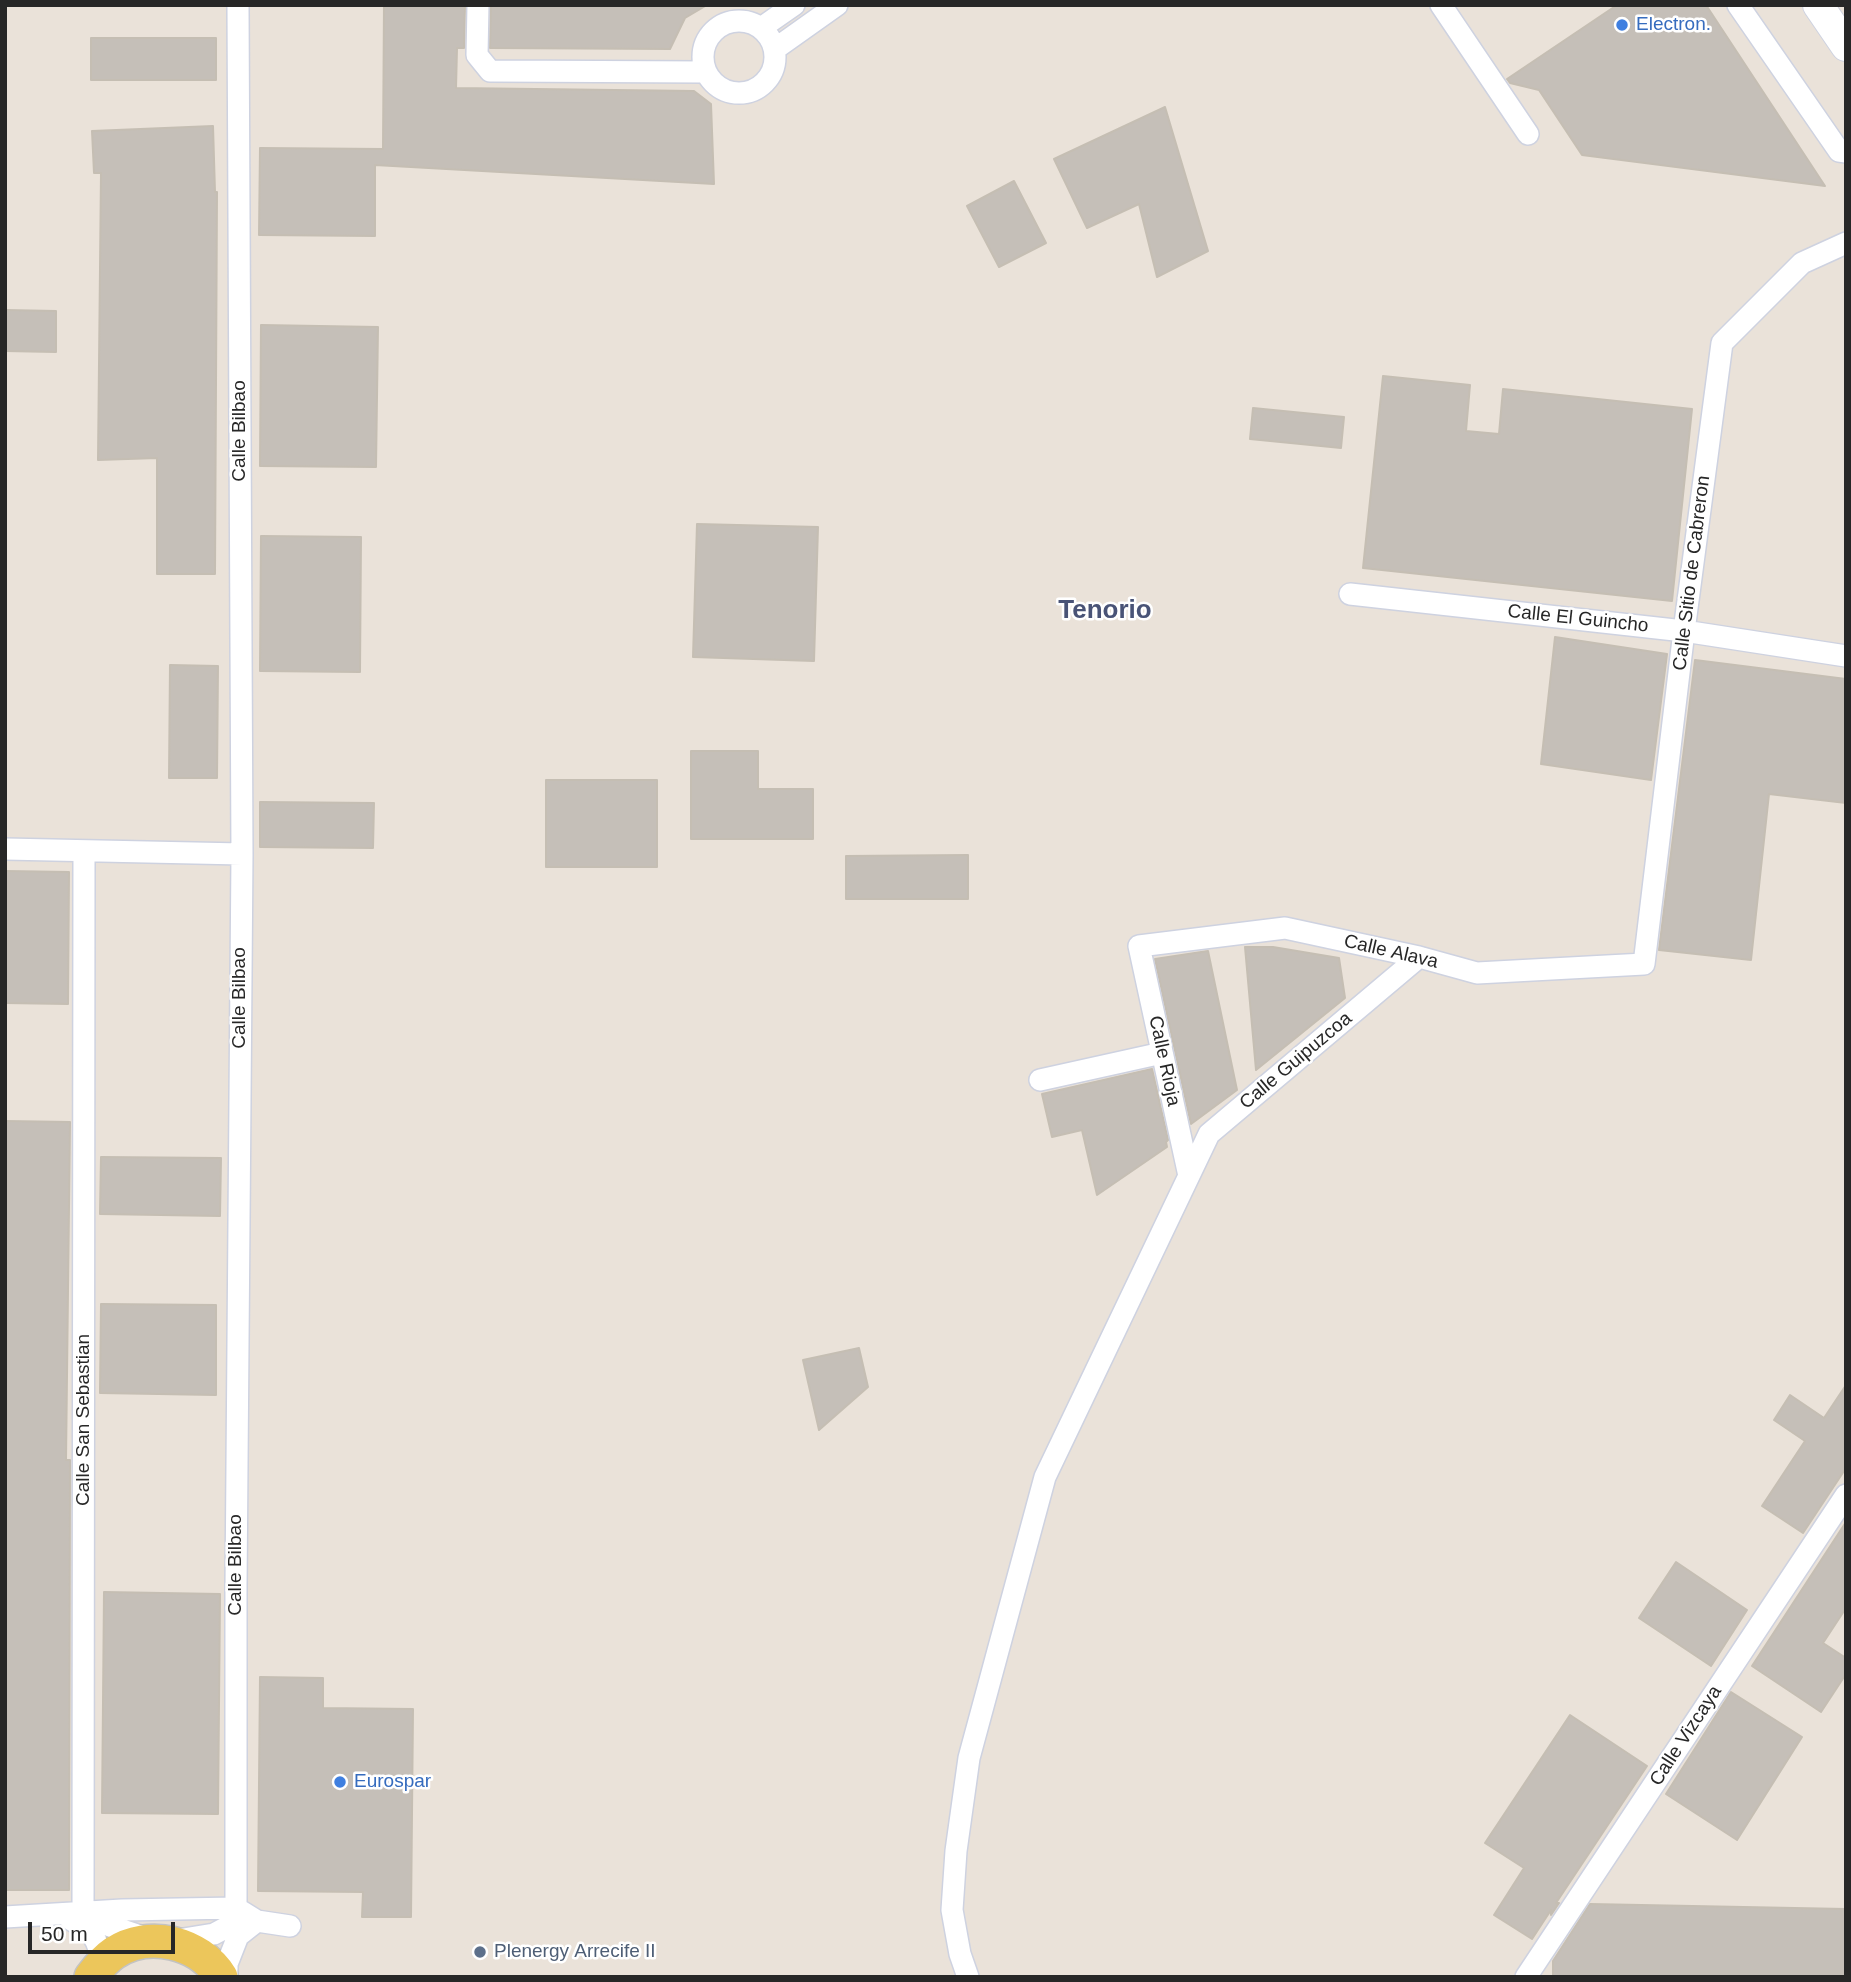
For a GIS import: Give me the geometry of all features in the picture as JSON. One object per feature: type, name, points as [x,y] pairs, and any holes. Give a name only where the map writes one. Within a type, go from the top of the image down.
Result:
[{"type":"main road","points":[[1818,5],[1846,46]]},
{"type":"main road","points":[[96,1970],[113,1953],[133,1944],[162,1941],[186,1947],[203,1956],[221,1977]]},
{"type":"street","name":"Calle Bilbao","points":[[237,1940],[236,1587],[242,854],[238,5]]},
{"type":"street","points":[[478,5],[477,55],[489,71],[706,72]]},
{"type":"street","points":[[761,28],[794,5]]},
{"type":"street","points":[[775,49],[837,5]]},
{"type":"street","points":[[1441,5],[1528,134]]},
{"type":"street","points":[[1738,5],[1839,151],[1846,152]]},
{"type":"street","points":[[740,13],[771,37],[775,49],[775,63],[771,75],[762,85],[750,92],[738,94],[724,91],[713,83],[702,58],[705,44],[713,31],[740,13]]},
{"type":"street","points":[[1822,126],[1841,139],[1846,139]]},
{"type":"street","name":"Calle Sitio de Cabreron","points":[[1644,964],[1722,343],[1802,263],[1846,243]]},
{"type":"street","name":"Calle El Guincho","points":[[1350,594],[1684,631],[1846,656]]},
{"type":"street","points":[[5,849],[242,854]]},
{"type":"street","name":"Calle San Sebastian","points":[[73,1913],[84,851]]},
{"type":"street","name":"Calle Alava","points":[[1139,946],[1285,928],[1419,957],[1477,973],[1644,964]]},
{"type":"street","name":"Calle Rioja","points":[[1139,946],[1189,1176]]},
{"type":"street","name":"Calle Guipuzcoa","points":[[960,1955],[952,1910],[956,1851],[969,1758],[1045,1477],[1209,1134],[1419,957]]},
{"type":"street","points":[[1040,1080],[1162,1052]]},
{"type":"street","name":"Calle Vizcaya","points":[[1526,1977],[1846,1494]]},
{"type":"street","points":[[73,1913],[162,1941],[214,1934],[229,1926],[236,1908]]},
{"type":"street","points":[[5,1917],[236,1908],[257,1921],[290,1926]]},
{"type":"street","points":[[73,1913],[92,1933],[99,1948],[96,1970]]},
{"type":"street","points":[[227,1977],[228,1964],[238,1936],[257,1921]]},
{"type":"street","points":[[958,1977],[960,1955]]},
{"type":"street","points":[[960,1955],[968,1977]]},
{"type":"building","points":[[384,5],[465,5],[464,48],[457,48],[456,88],[694,91],[711,104],[714,184],[375,165],[375,236],[259,235],[260,148],[383,149]]},
{"type":"building","points":[[491,5],[707,5],[685,18],[670,49],[490,48]]},
{"type":"building","points":[[1617,5],[1706,5],[1825,186],[1582,155],[1539,90],[1510,83],[1507,79]]},
{"type":"building","points":[[91,38],[216,38],[216,80],[91,80]]},
{"type":"building","points":[[1165,107],[1208,251],[1157,277],[1139,204],[1087,228],[1054,159]]},
{"type":"building","points":[[213,126],[217,192],[215,574],[157,574],[157,458],[98,460],[101,173],[94,173],[92,131]]},
{"type":"building","points":[[1014,181],[1046,243],[999,267],[967,206]]},
{"type":"building","points":[[5,310],[56,311],[56,352],[5,351]]},
{"type":"building","points":[[261,325],[378,327],[376,467],[260,466]]},
{"type":"building","points":[[1383,376],[1470,385],[1466,431],[1499,434],[1503,389],[1692,409],[1672,601],[1363,568]]},
{"type":"building","points":[[1253,408],[1344,417],[1341,448],[1250,439]]},
{"type":"building","points":[[697,524],[818,527],[814,661],[693,657]]},
{"type":"building","points":[[261,536],[361,537],[360,672],[260,671]]},
{"type":"building","points":[[1555,637],[1667,654],[1651,780],[1541,764]]},
{"type":"building","points":[[1695,660],[1846,679],[1846,803],[1769,794],[1751,960],[1659,950]]},
{"type":"building","points":[[170,665],[218,666],[217,778],[169,778]]},
{"type":"building","points":[[691,751],[758,751],[758,789],[813,789],[813,839],[691,839]]},
{"type":"building","points":[[546,780],[657,780],[657,867],[546,867]]},
{"type":"building","points":[[260,802],[374,803],[373,848],[260,847]]},
{"type":"building","points":[[968,855],[968,899],[846,899],[846,856]]},
{"type":"building","points":[[5,871],[69,872],[68,1004],[5,1003]]},
{"type":"building","points":[[1245,947],[1273,947],[1339,958],[1345,998],[1256,1070]]},
{"type":"building","points":[[1208,951],[1237,1090],[1191,1124],[1155,959]]},
{"type":"building","points":[[1152,1069],[1168,1140],[1167,1147],[1097,1195],[1082,1130],[1052,1137],[1042,1094]]},
{"type":"building","points":[[5,1121],[70,1122],[66,1460],[70,1460],[69,1890],[5,1890]]},
{"type":"building","points":[[101,1157],[221,1158],[220,1216],[100,1214]]},
{"type":"building","points":[[101,1304],[216,1305],[216,1395],[100,1393]]},
{"type":"building","points":[[859,1348],[868,1387],[819,1430],[803,1360]]},
{"type":"building","points":[[1846,1385],[1846,1468],[1803,1533],[1762,1506],[1805,1441],[1774,1420],[1790,1395],[1824,1418]]},
{"type":"building","points":[[1846,1522],[1846,1608],[1823,1643],[1846,1658],[1846,1674],[1821,1712],[1752,1666]]},
{"type":"building","points":[[1676,1562],[1747,1610],[1711,1666],[1639,1618]]},
{"type":"building","points":[[104,1592],[220,1594],[218,1814],[102,1813]]},
{"type":"building","points":[[260,1677],[323,1678],[323,1708],[413,1709],[411,1917],[362,1917],[363,1892],[258,1891]]},
{"type":"building","points":[[1731,1692],[1802,1737],[1737,1840],[1666,1794]]},
{"type":"building","points":[[1570,1715],[1647,1766],[1556,1903],[1559,1903],[1551,1915],[1551,1910],[1532,1939],[1494,1915],[1524,1868],[1485,1843]]},
{"type":"building","points":[[1590,1904],[1846,1909],[1846,1977],[1553,1977],[1553,1961]]},
{"type":"place","name":"Electron.","points":[[1622,25]]},
{"type":"place","name":"Eurospar","points":[[340,1782]]},
{"type":"place","name":"Plenergy Arrecife II","points":[[480,1952]]},
{"type":"district","name":"Tenorio","points":[[1105,611]]}]
